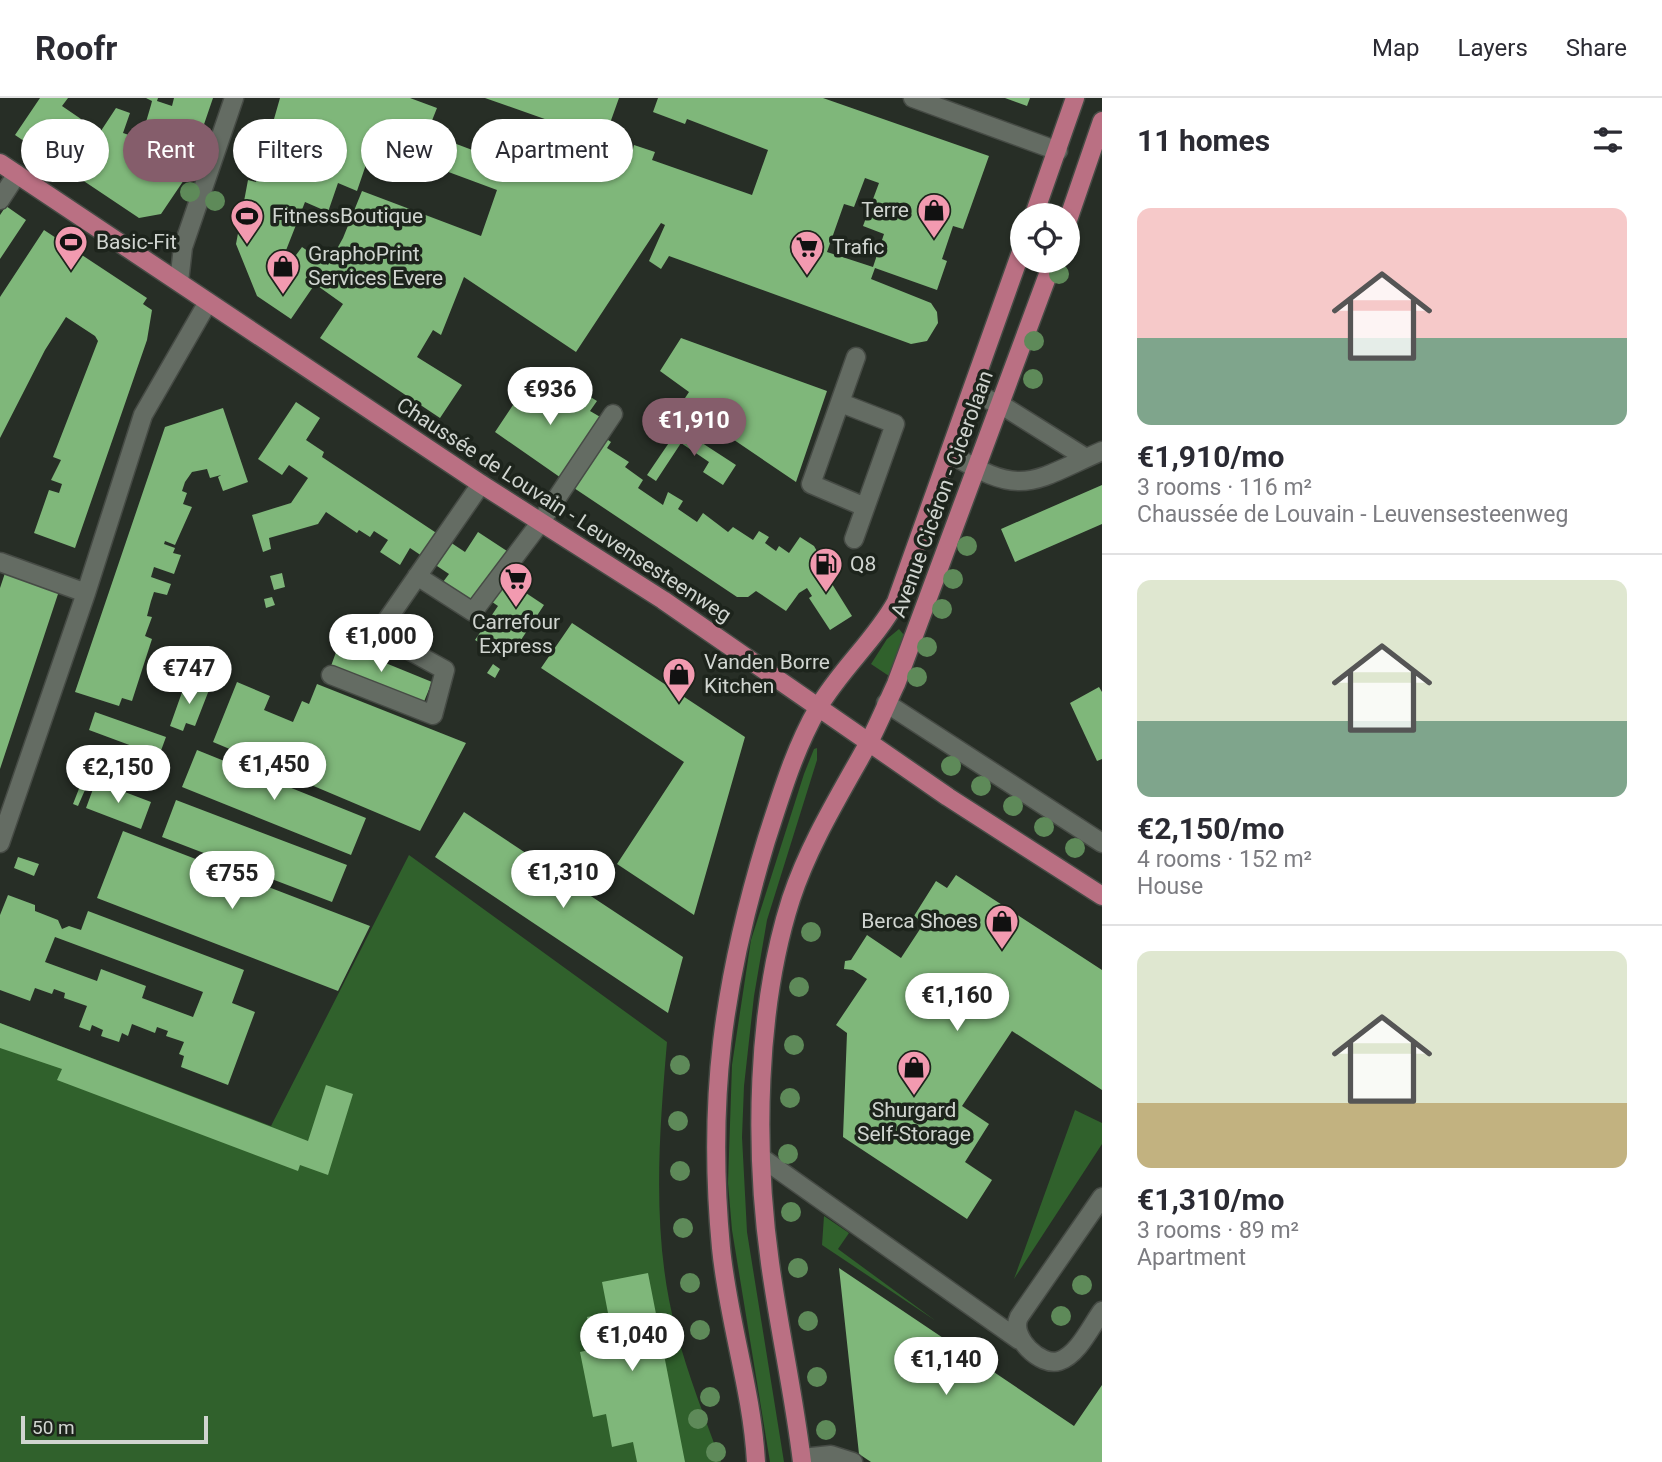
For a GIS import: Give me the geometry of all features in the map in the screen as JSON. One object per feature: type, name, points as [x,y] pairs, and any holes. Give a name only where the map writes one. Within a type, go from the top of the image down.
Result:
[{"type":"main road","points":[[1038,203],[1075,98]]},
{"type":"main road","points":[[1074,203],[1102,121]]},
{"type":"main road","name":"Chaussée de Louvain - Leuvensesteenweg","points":[[0,163],[540,523],[663,600],[1102,896]]},
{"type":"main road","name":"Avenue Cicéron - Cicerolaan","points":[[756,1462],[721,1251],[716,1170],[723,1018],[736,944],[788,770],[819,706],[884,624],[896,602],[1014,273]]},
{"type":"main road","name":"Avenue Cicéron - Cicerolaan","points":[[802,1460],[770,1262],[762,1158],[766,1037],[773,978],[792,898],[835,799],[869,741],[886,703],[977,470],[1049,273]]},
{"type":"street","points":[[178,282],[183,247],[234,98]]},
{"type":"street","points":[[914,98],[1058,151]]},
{"type":"street","points":[[0,200],[17,174]]},
{"type":"street","points":[[0,842],[86,593],[143,415],[208,302]]},
{"type":"street","points":[[856,357],[811,484],[865,507]]},
{"type":"street","points":[[971,393],[1000,404],[1094,454]]},
{"type":"street","points":[[841,403],[895,425],[853,539]]},
{"type":"street","points":[[417,576],[473,611],[540,523],[613,414]]},
{"type":"street","points":[[951,454],[977,470],[1011,482],[1041,480],[1094,454]]},
{"type":"street","points":[[331,675],[433,715],[445,670],[378,633],[481,484]]},
{"type":"street","points":[[0,562],[86,593]]},
{"type":"street","points":[[886,703],[1102,843]]},
{"type":"street","points":[[762,1158],[1050,1362],[1070,1356],[1102,1311]]},
{"type":"street","points":[[1019,1340],[1016,1331],[1019,1317],[1102,1197]]},
{"type":"street","points":[[802,1460],[831,1455],[853,1462]]},
{"type":"green space","points":[[899,629],[904,635],[889,676],[871,664],[887,639]]},
{"type":"green space","points":[[817,748],[817,760],[767,920],[754,996],[744,1086],[742,1137],[747,1232],[784,1462],[770,1462],[732,1230],[728,1183],[732,1065],[751,940],[804,774],[814,749]]},
{"type":"green space","points":[[409,855],[667,1042],[659,1186],[663,1259],[676,1330],[721,1462],[0,1462],[0,1023],[271,1126]]},
{"type":"green space","points":[[1075,1110],[1102,1123],[1102,1144],[1014,1279]]},
{"type":"green space","points":[[824,1216],[849,1233],[838,1249],[936,1321],[822,1245]]},
{"type":"building","points":[[40,98],[68,98],[62,106],[81,119],[26,119]]},
{"type":"building","points":[[146,98],[158,98],[157,101],[172,106],[174,98],[213,98],[206,119],[147,119],[152,101]]},
{"type":"building","points":[[280,98],[410,98],[437,108],[433,119],[361,119],[361,179],[357,191],[338,183],[328,212],[305,202],[283,258],[290,263],[302,247],[328,265],[343,238],[362,191],[481,236],[497,190],[475,182],[633,182],[634,145],[655,152],[652,160],[752,195],[768,150],[687,119],[685,124],[653,112],[658,98],[823,98],[989,156],[963,229],[953,226],[942,259],[947,261],[937,290],[875,268],[871,279],[931,303],[937,312],[938,323],[927,341],[911,344],[669,256],[661,269],[649,261],[665,225],[661,223],[576,352],[464,277],[441,335],[433,330],[417,357],[462,385],[440,418],[320,338],[343,304],[315,284],[291,319],[257,296],[236,244],[248,182],[347,182],[347,119],[274,119]],"holes":[[[865,178],[879,183],[863,226],[884,234],[873,267],[827,252],[844,204],[854,207]]]},
{"type":"building","points":[[485,98],[619,98],[612,119],[544,119]]},
{"type":"building","points":[[1005,98],[1030,98],[1027,106]]},
{"type":"building","points":[[116,108],[130,113],[128,119],[123,119],[123,182],[183,182],[161,214],[139,218],[85,182],[109,182],[109,119]]},
{"type":"building","points":[[21,126],[21,139],[15,135]]},
{"type":"building","points":[[457,144],[471,150],[471,180],[457,175]]},
{"type":"building","points":[[6,206],[26,220],[0,259],[0,215]]},
{"type":"building","points":[[44,230],[147,298],[143,304],[152,310],[147,340],[75,548],[34,533],[49,490],[59,493],[62,484],[51,480],[61,460],[53,457],[98,341],[95,336],[66,317],[45,350],[0,438],[0,297]]},
{"type":"building","points":[[681,338],[827,391],[796,482],[681,404],[689,392],[660,371]]},
{"type":"building","points":[[534,382],[550,393],[545,400],[550,403],[558,391],[572,400],[579,390],[597,401],[590,411],[602,418],[564,480],[495,432],[525,387],[529,389]]},
{"type":"building","points":[[296,402],[320,418],[306,440],[324,452],[322,457],[465,552],[478,532],[510,553],[496,573],[544,605],[519,643],[513,639],[501,656],[475,640],[498,606],[482,595],[476,604],[443,582],[449,574],[410,548],[400,565],[380,552],[388,540],[374,531],[370,537],[359,530],[357,533],[326,512],[318,524],[269,538],[271,549],[263,552],[252,515],[291,503],[308,478],[289,465],[282,475],[258,459]]},
{"type":"building","points":[[223,408],[248,482],[223,491],[218,477],[221,475],[210,478],[207,469],[192,472],[185,482],[182,491],[187,493],[183,504],[192,507],[175,545],[165,541],[164,544],[175,548],[173,553],[181,555],[174,574],[154,567],[151,577],[171,584],[167,595],[154,592],[147,616],[152,617],[145,636],[152,639],[132,701],[122,698],[119,706],[75,692],[165,427]]},
{"type":"building","points":[[679,428],[736,465],[723,485],[703,472],[709,462],[681,443],[656,481],[647,475]]},
{"type":"building","points":[[605,438],[611,442],[607,448],[629,462],[625,467],[643,480],[638,488],[663,505],[668,492],[683,501],[678,509],[697,522],[703,513],[728,532],[733,527],[753,540],[759,531],[769,537],[765,543],[776,551],[779,546],[789,553],[800,537],[814,546],[822,560],[825,558],[835,572],[827,576],[852,616],[830,630],[809,598],[812,596],[807,588],[799,593],[786,611],[756,591],[748,597],[737,597],[571,486]]},
{"type":"building","points":[[1102,485],[1102,524],[1015,562],[1001,529]]},
{"type":"building","points":[[5,573],[59,591],[0,769],[0,588]]},
{"type":"building","points":[[282,573],[285,587],[274,590],[270,576]]},
{"type":"building","points":[[272,597],[275,605],[266,608],[264,599]]},
{"type":"building","points":[[572,623],[745,737],[694,915],[617,864],[684,762],[541,668]]},
{"type":"building","points":[[339,644],[432,682],[423,704],[331,666]]},
{"type":"building","points":[[493,664],[500,669],[495,678],[487,673]]},
{"type":"building","points":[[186,681],[209,690],[195,726],[186,723],[183,731],[170,726]]},
{"type":"building","points":[[237,682],[270,696],[264,710],[293,722],[302,701],[309,704],[317,684],[466,743],[420,831],[297,779],[303,767],[249,745],[244,755],[213,742]]},
{"type":"building","points":[[1099,687],[1102,692],[1102,759],[1097,761],[1070,703]]},
{"type":"building","points":[[95,712],[166,737],[159,756],[89,730]]},
{"type":"building","points":[[197,750],[366,818],[351,855],[182,787]]},
{"type":"building","points":[[82,781],[88,783],[78,806],[73,804]]},
{"type":"building","points":[[96,781],[151,802],[141,829],[86,808]]},
{"type":"building","points":[[176,800],[347,865],[332,902],[162,837]]},
{"type":"building","points":[[464,812],[683,957],[668,1013],[435,857]]},
{"type":"building","points":[[123,831],[370,926],[338,991],[97,898]]},
{"type":"building","points":[[18,857],[39,864],[34,876],[14,868]]},
{"type":"building","points":[[956,875],[1102,970],[1102,1090],[1012,1031],[962,1106],[989,1124],[965,1162],[992,1180],[967,1219],[843,1137],[847,1033],[836,1025],[867,979],[853,970],[844,969],[845,961],[851,960],[867,935],[901,958],[924,923],[914,916],[936,881],[947,888]]},
{"type":"building","points":[[8,895],[35,905],[35,911],[58,920],[62,929],[69,926],[81,930],[88,911],[244,970],[232,1003],[255,1012],[228,1085],[181,1067],[184,1056],[179,1054],[184,1042],[166,1036],[168,1031],[157,1027],[155,1033],[132,1024],[128,1036],[122,1033],[119,1042],[101,1036],[103,1030],[92,1025],[90,1031],[79,1027],[87,1006],[64,998],[65,993],[54,989],[52,994],[35,988],[30,1001],[0,990],[0,915]],"holes":[[[55,937],[203,992],[193,1017],[142,998],[146,986],[101,969],[97,981],[45,962]]]},
{"type":"building","points":[[0,1023],[308,1141],[326,1085],[353,1094],[328,1175],[300,1165],[298,1171],[57,1080],[62,1069],[0,1048]]},
{"type":"building","points":[[839,1268],[1074,1426],[1102,1385],[1102,1462],[871,1462],[859,1454]]},
{"type":"building","points":[[648,1273],[685,1462],[637,1462],[633,1442],[612,1447],[606,1414],[593,1417],[580,1352],[593,1349],[587,1317],[608,1313],[602,1282]]},
{"type":"place","name":"Terre","points":[[934,240]]},
{"type":"place","name":"FitnessBoutique","points":[[247,246]]},
{"type":"place","name":"Basic-Fit","points":[[71,272]]},
{"type":"place","name":"Trafic","points":[[807,277]]},
{"type":"place","name":"GraphoPrint Services Evere","points":[[283,296]]},
{"type":"place","name":"Q8","points":[[826,594]]},
{"type":"place","name":"Carrefour Express","points":[[516,609]]},
{"type":"place","name":"Vanden Borre Kitchen","points":[[679,704]]},
{"type":"place","name":"Berca Shoes","points":[[1002,951]]},
{"type":"place","name":"Shurgard Self-Storage","points":[[914,1097]]}]
